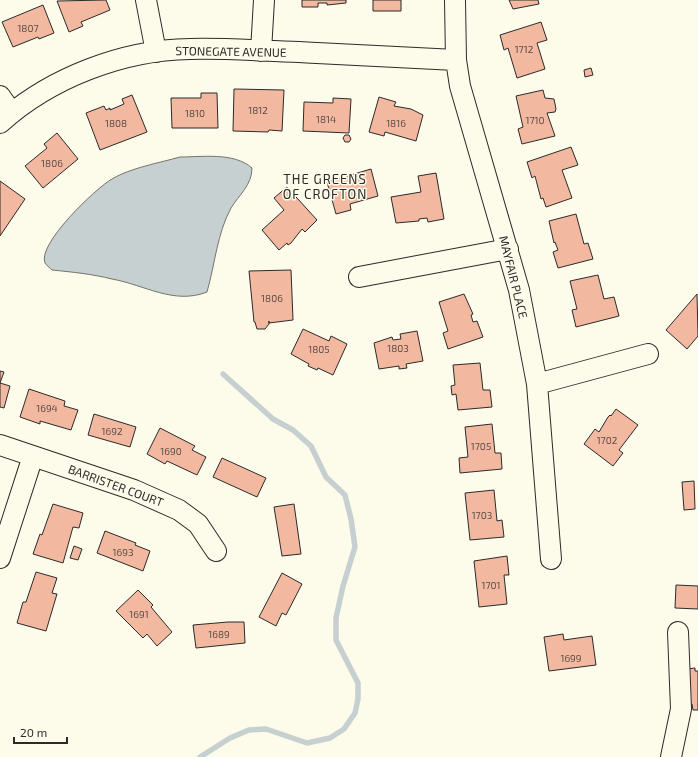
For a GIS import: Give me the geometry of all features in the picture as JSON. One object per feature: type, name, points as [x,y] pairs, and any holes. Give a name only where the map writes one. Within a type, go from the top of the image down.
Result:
[{"type":"street","points":[[146,0],[156,52]]},
{"type":"street","points":[[262,50],[264,0]]},
{"type":"street","name":"MAYFAIR PLACE","points":[[455,0],[456,60],[460,86],[519,290],[537,384],[551,559]]},
{"type":"street","name":"STONEGATE AVENUE","points":[[6,118],[44,90],[77,74],[114,61],[156,52],[190,49],[262,50],[456,60]]},
{"type":"street","points":[[0,96],[6,118]]},
{"type":"street","points":[[359,277],[508,249]]},
{"type":"street","points":[[537,384],[648,354]]},
{"type":"street","name":"BARRISTER COURT","points":[[0,445],[134,490],[179,510],[198,524],[216,550]]},
{"type":"street","points":[[0,558],[33,456]]},
{"type":"street","points":[[672,757],[680,709],[678,632]]},
{"type":"shaded area","points":[[180,157],[227,157],[245,163],[252,168],[250,180],[231,208],[222,228],[207,292],[183,296],[171,295],[104,277],[52,270],[45,263],[45,254],[58,230],[104,184],[127,172]]},
{"type":"building","points":[[106,0],[110,10],[81,22],[83,26],[69,32],[57,1]]},
{"type":"building","points":[[302,0],[346,0],[346,3],[327,5],[327,3],[318,3],[318,7],[302,7]]},
{"type":"building","points":[[373,0],[401,0],[401,11],[373,11]]},
{"type":"building","points":[[509,0],[538,0],[539,4],[513,9]]},
{"type":"building","points":[[43,5],[54,33],[39,39],[38,37],[13,47],[2,22]]},
{"type":"building","points":[[541,22],[547,40],[537,43],[545,69],[517,78],[508,48],[504,50],[500,35]]},
{"type":"building","points":[[591,68],[593,75],[585,77],[584,70]]},
{"type":"building","points":[[234,89],[284,90],[282,131],[233,131]]},
{"type":"building","points":[[543,90],[545,98],[554,99],[556,109],[555,112],[547,113],[555,136],[522,144],[518,129],[523,127],[516,96]]},
{"type":"building","points":[[201,93],[217,93],[218,128],[172,128],[171,98],[201,98]]},
{"type":"building","points":[[132,95],[147,132],[100,150],[86,113],[104,106],[106,110],[110,108],[110,110],[124,104],[122,99]]},
{"type":"building","points":[[379,97],[396,102],[394,106],[411,109],[423,115],[416,141],[385,132],[384,136],[369,132]]},
{"type":"building","points":[[333,98],[351,99],[349,133],[303,131],[304,102],[333,103]]},
{"type":"building","points":[[57,133],[78,159],[43,188],[25,166],[47,148],[44,144]]},
{"type":"building","points":[[345,135],[349,135],[351,139],[349,142],[345,142],[343,138]]},
{"type":"building","points":[[571,147],[578,165],[562,170],[572,198],[546,207],[543,198],[541,199],[535,176],[532,178],[527,162]]},
{"type":"building","points":[[371,169],[378,196],[350,204],[351,210],[336,214],[327,182]]},
{"type":"building","points":[[436,173],[444,219],[428,222],[427,218],[419,219],[419,221],[396,223],[391,197],[421,192],[418,176]]},
{"type":"building","points":[[0,181],[25,199],[0,236]]},
{"type":"building","points":[[287,187],[317,220],[305,232],[302,229],[291,243],[288,245],[287,243],[279,250],[262,230],[284,210],[274,198]]},
{"type":"building","points":[[576,214],[584,244],[588,243],[593,259],[558,268],[553,252],[558,250],[555,242],[554,243],[549,221]]},
{"type":"building","points":[[291,270],[293,320],[269,323],[265,329],[257,329],[254,322],[249,271]]},
{"type":"building","points":[[598,275],[604,299],[614,297],[619,316],[576,327],[572,310],[577,309],[570,281]]},
{"type":"building","points":[[464,294],[473,314],[471,315],[473,322],[477,321],[483,337],[448,349],[443,333],[448,331],[439,302]]},
{"type":"building","points":[[697,294],[698,336],[687,349],[666,330]]},
{"type":"building","points":[[303,329],[329,341],[331,336],[347,344],[333,375],[318,368],[317,370],[308,366],[309,364],[291,354]]},
{"type":"building","points":[[417,331],[423,361],[406,364],[407,368],[399,369],[399,366],[379,369],[374,343],[392,337],[393,340],[401,339],[400,334]]},
{"type":"building","points":[[480,363],[483,390],[490,390],[492,407],[458,410],[456,394],[452,395],[451,386],[455,385],[453,365]]},
{"type":"building","points":[[0,371],[4,372],[0,383]]},
{"type":"building","points":[[0,383],[10,386],[4,408],[0,407]]},
{"type":"building","points":[[29,389],[65,401],[64,406],[78,410],[71,430],[40,421],[40,424],[20,417]]},
{"type":"building","points":[[616,409],[638,425],[619,450],[623,453],[613,466],[584,444],[595,429],[599,432],[608,417],[610,415],[611,416]]},
{"type":"building","points":[[94,414],[136,427],[130,447],[88,435]]},
{"type":"building","points":[[492,424],[495,453],[501,453],[502,469],[460,473],[459,458],[468,457],[465,427]]},
{"type":"building","points":[[160,428],[195,446],[192,450],[206,457],[197,475],[167,461],[165,464],[147,454]]},
{"type":"building","points":[[222,458],[266,478],[257,497],[213,477]]},
{"type":"building","points":[[694,481],[695,509],[684,510],[682,482]]},
{"type":"building","points":[[494,490],[497,521],[502,520],[504,537],[470,540],[465,493]]},
{"type":"building","points":[[53,504],[83,513],[79,528],[73,527],[63,563],[33,554],[40,534],[42,535]]},
{"type":"building","points":[[294,504],[301,554],[282,556],[274,507]]},
{"type":"building","points":[[105,531],[136,543],[135,545],[150,551],[143,571],[97,553]]},
{"type":"building","points":[[74,546],[82,549],[78,560],[70,558]]},
{"type":"building","points":[[507,556],[509,575],[504,575],[507,604],[479,607],[474,561]]},
{"type":"building","points":[[36,572],[57,578],[52,593],[57,594],[46,631],[17,623],[23,602],[26,602]]},
{"type":"building","points":[[282,573],[302,584],[286,615],[282,613],[276,626],[259,617]]},
{"type":"building","points":[[676,585],[698,586],[698,609],[675,608]]},
{"type":"building","points":[[138,590],[153,605],[151,607],[172,632],[157,646],[147,634],[143,638],[116,611]]},
{"type":"building","points":[[244,622],[245,643],[196,648],[193,625]]},
{"type":"building","points":[[563,634],[564,640],[592,636],[596,665],[549,671],[544,637]]},
{"type":"building","points":[[695,668],[695,671],[698,671],[698,710],[693,710],[692,704],[689,704],[687,669]]},
{"type":"waterway","points":[[200,757],[230,738],[249,730],[266,729],[307,743],[330,738],[344,729],[355,713],[358,699],[358,683],[336,640],[336,618],[343,586],[355,547],[351,519],[345,495],[326,477],[311,446],[293,430],[273,419],[223,374]]},
{"type":"district","name":"THE GREENS OF CROFTON","points":[[325,186]]}]
